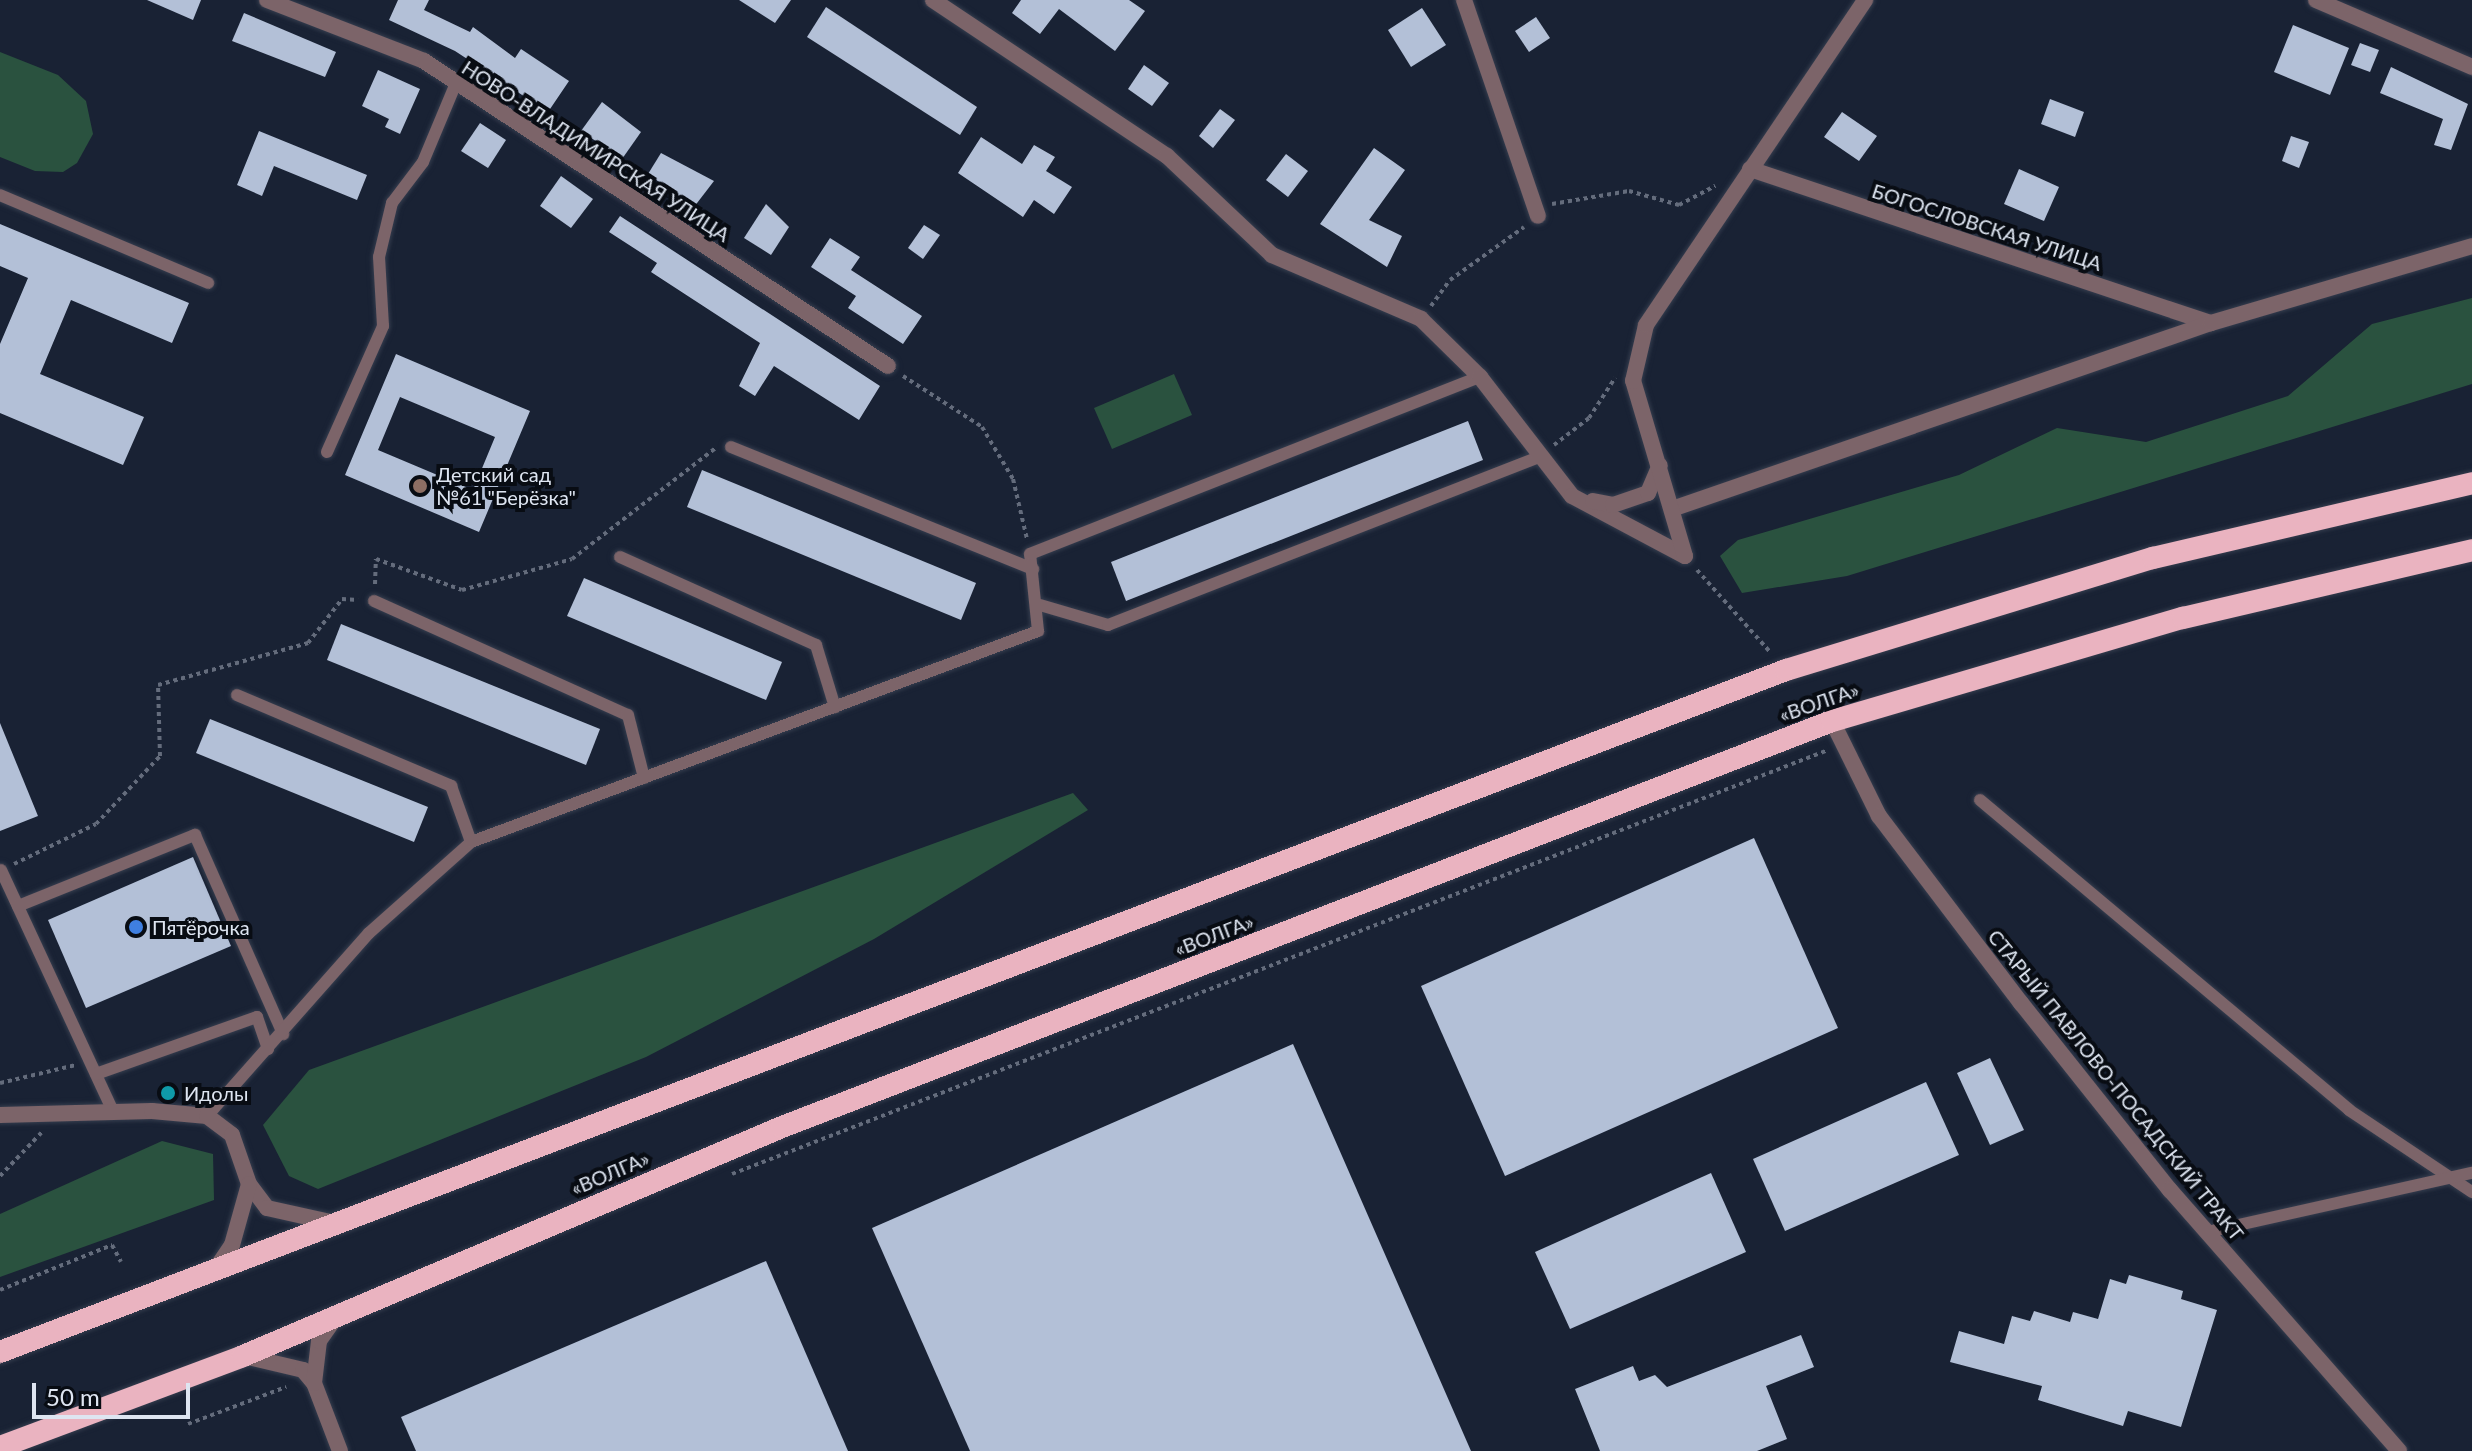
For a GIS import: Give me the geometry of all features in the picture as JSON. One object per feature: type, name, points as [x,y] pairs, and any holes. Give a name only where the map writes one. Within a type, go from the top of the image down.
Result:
[{"type":"highway","name":"«ВОЛГА»","points":[[0,1352],[212,1274],[1786,670],[2153,558],[2472,483]]},
{"type":"highway","name":"«ВОЛГА»","points":[[0,1447],[243,1356],[782,1127],[1832,721],[2183,618],[2472,550]]},
{"type":"street","name":"НОВО-ВЛАДИМИРСКАЯ УЛИЦА","points":[[267,0],[424,61],[888,366]]},
{"type":"street","points":[[933,0],[1167,156],[1272,255],[1421,319],[1480,377],[1572,496],[1685,556]]},
{"type":"street","points":[[1685,556],[1633,381],[1646,325],[1865,0]]},
{"type":"street","points":[[2316,0],[2472,67]]},
{"type":"street","points":[[1468,4],[1538,216]]},
{"type":"street","name":"БОГОСЛОВСКАЯ УЛИЦА","points":[[1750,169],[2211,323]]},
{"type":"street","points":[[1672,509],[2211,323],[2472,246]]},
{"type":"street","points":[[1572,496],[1613,505],[1648,493],[1660,465]]},
{"type":"street","name":"СТАРЫЙ ПАВЛОВО-ПОСАДСКИЙ ТРАКТ","points":[[1832,721],[1879,816],[2207,1232],[2399,1451]]},
{"type":"street","points":[[0,1115],[114,1113],[207,1116],[232,1135],[249,1184],[267,1208],[283,1216],[318,1223],[346,1221]]},
{"type":"street","points":[[212,1274],[232,1245],[249,1184]]},
{"type":"street","points":[[308,1386],[319,1341],[346,1310]]},
{"type":"street","points":[[243,1356],[285,1362],[308,1386],[340,1451]]},
{"type":"lane","points":[[327,452],[383,326],[379,257],[392,203],[423,162],[456,83]]},
{"type":"lane","points":[[0,195],[208,283]]},
{"type":"lane","points":[[207,1116],[283,1034],[369,933],[471,842],[1038,631],[1040,605],[1030,554],[1480,377]]},
{"type":"lane","points":[[731,447],[1033,569]]},
{"type":"lane","points":[[1040,605],[1108,625],[1541,456]]},
{"type":"lane","points":[[620,557],[816,645],[835,707]]},
{"type":"lane","points":[[374,601],[628,715],[644,778]]},
{"type":"lane","points":[[237,695],[451,786],[471,842]]},
{"type":"lane","points":[[1980,800],[2349,1110],[2472,1192]]},
{"type":"lane","points":[[18,906],[195,835],[283,1034]]},
{"type":"lane","points":[[0,869],[114,1113]]},
{"type":"lane","points":[[96,1074],[257,1017],[268,1049]]},
{"type":"lane","points":[[2207,1232],[2472,1173]]},
{"type":"path","points":[[1421,319],[1450,280],[1538,216],[1549,204],[1629,191],[1679,205],[1750,169]]},
{"type":"path","points":[[888,366],[982,427],[1013,479],[1030,554]]},
{"type":"path","points":[[1541,456],[1589,418],[1617,374]]},
{"type":"path","points":[[0,869],[96,824],[160,756],[158,685],[308,643],[342,599],[374,601],[376,559],[462,590],[572,559],[731,436],[731,447]]},
{"type":"path","points":[[1685,556],[1786,670]]},
{"type":"path","points":[[720,1179],[1844,744]]},
{"type":"path","points":[[0,1083],[90,1062]]},
{"type":"path","points":[[0,1176],[61,1113]]},
{"type":"path","points":[[0,1290],[112,1245],[121,1262]]},
{"type":"path","points":[[188,1424],[281,1386],[308,1386]]},
{"type":"green space","points":[[0,52],[58,75],[86,101],[93,134],[77,163],[63,172],[35,171],[0,157]]},
{"type":"green space","points":[[2472,298],[2472,384],[1847,576],[1742,593],[1720,556],[1738,540],[1959,475],[2057,428],[2146,442],[2288,396],[2372,324]]},
{"type":"green space","points":[[1174,374],[1192,415],[1112,449],[1094,408]]},
{"type":"green space","points":[[1073,793],[1088,810],[874,939],[646,1057],[318,1189],[289,1176],[263,1125],[309,1070]]},
{"type":"green space","points":[[162,1141],[213,1154],[214,1200],[0,1277],[0,1214]]},
{"type":"building","points":[[147,0],[201,0],[193,20]]},
{"type":"building","points":[[398,0],[429,0],[424,10],[470,32],[473,27],[515,58],[521,49],[569,81],[548,112],[455,51],[389,20]]},
{"type":"building","points":[[739,0],[791,0],[775,23]]},
{"type":"building","points":[[1021,0],[1129,0],[1145,11],[1115,51],[1059,9],[1040,34],[1012,13]]},
{"type":"building","points":[[826,7],[977,107],[960,135],[807,37]]},
{"type":"building","points":[[1422,8],[1446,45],[1411,67],[1388,30]]},
{"type":"building","points":[[244,13],[336,52],[325,77],[232,41]]},
{"type":"building","points":[[1536,17],[1550,38],[1529,52],[1515,31]]},
{"type":"building","points":[[2293,25],[2349,48],[2330,95],[2274,72]]},
{"type":"building","points":[[2360,43],[2379,50],[2370,72],[2351,65]]},
{"type":"building","points":[[1144,65],[1169,83],[1152,106],[1128,89]]},
{"type":"building","points":[[2391,67],[2468,104],[2451,150],[2434,145],[2443,119],[2380,93]]},
{"type":"building","points":[[378,70],[420,89],[400,134],[385,127],[389,119],[362,106]]},
{"type":"building","points":[[2050,99],[2084,112],[2075,137],[2041,124]]},
{"type":"building","points":[[602,102],[641,132],[622,159],[581,131]]},
{"type":"building","points":[[1220,109],[1235,120],[1213,148],[1199,136]]},
{"type":"building","points":[[1842,112],[1877,136],[1859,161],[1824,137]]},
{"type":"building","points":[[480,123],[506,140],[488,168],[461,151]]},
{"type":"building","points":[[259,131],[367,175],[357,200],[274,166],[262,196],[237,185]]},
{"type":"building","points":[[2291,136],[2309,142],[2299,168],[2282,161]]},
{"type":"building","points":[[981,137],[1022,164],[1034,145],[1055,157],[1046,171],[1072,187],[1054,214],[1034,200],[1023,217],[958,173]]},
{"type":"building","points":[[1374,148],[1405,170],[1369,220],[1402,236],[1387,267],[1320,224]]},
{"type":"building","points":[[661,153],[714,181],[694,207],[648,174]]},
{"type":"building","points":[[1286,154],[1308,171],[1288,197],[1266,180]]},
{"type":"building","points":[[2019,169],[2059,187],[2044,221],[2004,204]]},
{"type":"building","points":[[561,176],[593,199],[571,228],[540,206]]},
{"type":"building","points":[[766,204],[789,227],[771,255],[744,238]]},
{"type":"building","points":[[620,216],[880,386],[859,420],[774,366],[755,396],[739,386],[760,343],[651,272],[657,263],[609,232]]},
{"type":"building","points":[[0,224],[189,303],[172,343],[71,300],[40,374],[144,417],[123,465],[0,413],[0,344],[28,278],[0,266]]},
{"type":"building","points":[[924,225],[940,235],[923,259],[908,248]]},
{"type":"building","points":[[830,238],[860,257],[851,270],[922,316],[903,344],[848,308],[856,296],[811,267]]},
{"type":"building","points":[[396,354],[530,411],[479,532],[345,475]],"holes":[[[400,397],[495,437],[473,490],[378,450]]]},
{"type":"building","points":[[1468,421],[1483,460],[1126,601],[1111,562]]},
{"type":"building","points":[[702,470],[976,583],[961,620],[687,507]]},
{"type":"building","points":[[584,578],[782,662],[766,700],[567,616]]},
{"type":"building","points":[[341,624],[600,729],[586,765],[327,660]]},
{"type":"building","points":[[210,719],[428,807],[414,842],[196,753]]},
{"type":"building","points":[[0,723],[38,816],[0,831]]},
{"type":"building","points":[[1754,838],[1838,1028],[1505,1176],[1421,986]]},
{"type":"building","points":[[193,857],[231,946],[86,1008],[48,920]]},
{"type":"building","points":[[1293,1044],[1471,1451],[970,1451],[872,1228]]},
{"type":"building","points":[[1990,1058],[2024,1130],[1990,1145],[1957,1073]]},
{"type":"building","points":[[1926,1082],[1959,1155],[1785,1231],[1753,1159]]},
{"type":"building","points":[[1711,1173],[1746,1252],[1570,1329],[1535,1252]]},
{"type":"building","points":[[766,1261],[848,1451],[416,1451],[401,1417]]},
{"type":"building","points":[[2129,1275],[2183,1291],[2181,1299],[2217,1310],[2181,1427],[2128,1411],[2123,1426],[2038,1400],[2042,1386],[1950,1362],[1959,1331],[2004,1344],[2012,1316],[2030,1321],[2034,1311],[2070,1322],[2073,1312],[2098,1319],[2110,1279],[2126,1284]]},
{"type":"building","points":[[1801,1335],[1814,1367],[1766,1386],[1787,1439],[1757,1451],[1600,1451],[1575,1389],[1633,1366],[1639,1381],[1655,1375],[1667,1387]]},
{"type":"place","name":"Детский сад №61 \"Берёзка\"","points":[[420,486]]},
{"type":"place","name":"Пятёрочка","points":[[136,927]]},
{"type":"place","name":"Идолы","points":[[168,1093]]}]
